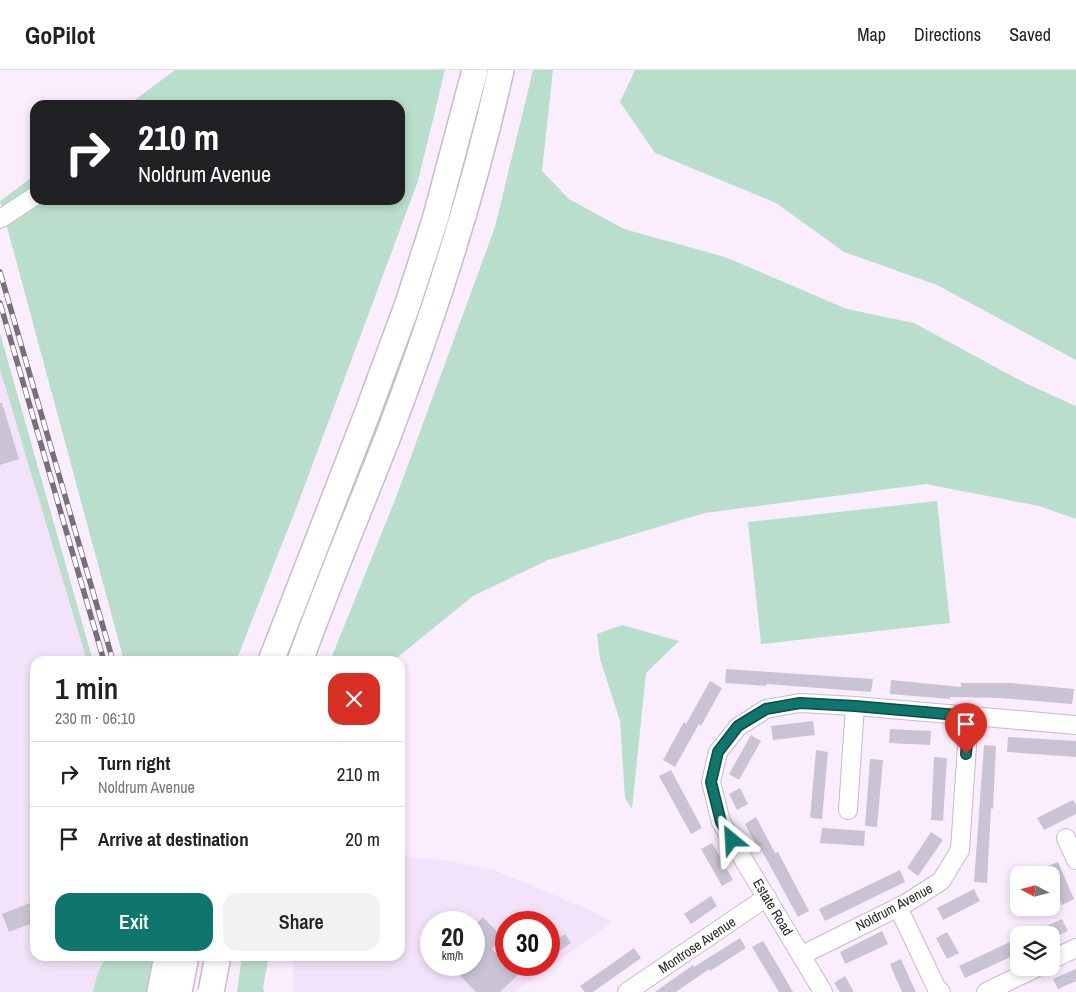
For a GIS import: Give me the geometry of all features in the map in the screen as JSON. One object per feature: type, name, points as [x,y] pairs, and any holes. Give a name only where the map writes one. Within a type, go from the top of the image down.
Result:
[{"type":"highway","points":[[273,656],[367,414],[406,306],[435,220],[475,70]]},
{"type":"highway","points":[[302,656],[388,437],[433,312],[461,223],[501,70]]},
{"type":"highway","points":[[257,656],[435,220]]},
{"type":"highway","points":[[211,992],[217,961]]},
{"type":"highway","points":[[160,992],[177,970]]},
{"type":"street","points":[[0,219],[30,199]]},
{"type":"street","name":"Estate Road","points":[[823,992],[721,822],[711,782],[718,752],[738,726],[766,709],[800,703],[1076,725]]},
{"type":"street","points":[[848,810],[855,706]]},
{"type":"street","name":"Noldrum Avenue","points":[[802,955],[898,907],[941,881],[960,850],[969,716]]},
{"type":"street","points":[[1066,838],[1076,860]]},
{"type":"street","name":"Montrose Avenue","points":[[627,992],[767,897]]},
{"type":"street","points":[[898,907],[940,992]]},
{"type":"street","points":[[1060,956],[1076,948]]},
{"type":"street","points":[[986,992],[1015,986],[1027,976]]},
{"type":"shaded area","points":[[0,369],[86,656],[30,656],[30,961],[104,961],[97,975],[93,992],[0,992]]},
{"type":"shaded area","points":[[405,857],[449,861],[493,870],[584,907],[613,922],[560,959],[560,911],[495,911],[495,976],[537,976],[514,992],[294,992],[292,961],[405,961]]},
{"type":"green space","points":[[175,70],[445,70],[418,181],[299,501],[238,656],[123,656],[0,201],[30,179],[30,205],[405,205],[405,100],[135,100]]},
{"type":"green space","points":[[533,70],[553,70],[542,171],[569,199],[624,229],[725,257],[847,309],[914,323],[1027,384],[1076,406],[1076,519],[1039,506],[926,484],[705,513],[548,560],[473,596],[399,656],[332,656],[395,500],[495,227]]},
{"type":"green space","points":[[635,70],[1076,70],[1076,360],[937,285],[844,252],[776,203],[655,153],[620,102]]},
{"type":"green space","points":[[0,333],[92,656],[86,656],[0,369]]},
{"type":"green space","points":[[937,501],[950,623],[761,644],[748,522]]},
{"type":"green space","points":[[622,625],[679,641],[646,673],[632,809],[625,798],[620,721],[600,659],[597,634]]},
{"type":"green space","points":[[104,961],[153,961],[147,992],[93,992],[97,975]]},
{"type":"green space","points":[[241,961],[268,961],[263,987],[264,992],[237,992]]},
{"type":"building","points":[[0,403],[2,403],[19,459],[0,465]]},
{"type":"building","points":[[726,669],[873,679],[871,692],[766,684],[766,686],[725,683]]},
{"type":"building","points":[[891,680],[961,687],[961,683],[1011,683],[1074,689],[1072,704],[1001,698],[950,697],[950,699],[890,694]]},
{"type":"building","points":[[710,681],[722,688],[675,767],[663,760]]},
{"type":"building","points":[[813,721],[815,735],[773,740],[771,726]]},
{"type":"building","points":[[890,729],[931,731],[930,745],[889,743]]},
{"type":"building","points":[[751,735],[761,741],[739,780],[729,774]]},
{"type":"building","points":[[1008,737],[1076,741],[1076,757],[1007,752]]},
{"type":"building","points":[[984,745],[996,746],[987,883],[974,882]]},
{"type":"building","points":[[816,750],[828,752],[822,819],[810,818]]},
{"type":"building","points":[[934,757],[947,758],[943,821],[931,820]]},
{"type":"building","points":[[870,759],[883,760],[877,827],[865,826]]},
{"type":"building","points":[[671,770],[702,828],[691,834],[659,776]]},
{"type":"building","points":[[740,788],[748,804],[737,810],[729,794]]},
{"type":"building","points":[[1073,800],[1076,805],[1076,814],[1044,830],[1037,818]]},
{"type":"building","points":[[756,817],[775,853],[778,852],[809,911],[798,917],[745,824]]},
{"type":"building","points":[[822,828],[865,831],[864,846],[820,843]]},
{"type":"building","points":[[931,832],[943,840],[918,876],[907,868]]},
{"type":"building","points":[[712,843],[733,880],[722,886],[701,849]]},
{"type":"building","points":[[1058,862],[1060,866],[1048,866]]},
{"type":"building","points":[[1060,867],[1074,899],[1062,905],[1060,901]]},
{"type":"building","points":[[900,870],[905,882],[825,921],[819,909]]},
{"type":"building","points":[[974,889],[980,901],[943,920],[937,908]]},
{"type":"building","points":[[711,896],[717,906],[691,924],[684,914]]},
{"type":"building","points":[[30,903],[30,924],[9,932],[2,914]]},
{"type":"building","points":[[485,919],[495,930],[495,946],[492,949],[495,952],[495,976],[517,976],[500,992],[476,992],[461,976],[485,976]]},
{"type":"building","points":[[1062,919],[1068,931],[1060,935],[1060,926],[1047,926]]},
{"type":"building","points":[[882,931],[888,944],[845,964],[840,952]]},
{"type":"building","points":[[947,932],[959,953],[947,959],[936,938]]},
{"type":"building","points":[[565,934],[571,943],[560,951],[560,937]]},
{"type":"building","points":[[740,938],[746,948],[710,971],[709,969],[676,992],[655,992],[693,965],[694,967]]},
{"type":"building","points":[[763,941],[793,992],[779,992],[752,947]]},
{"type":"building","points":[[1010,942],[1010,957],[965,978],[959,966]]},
{"type":"building","points":[[634,948],[641,958],[593,992],[585,992],[580,986]]},
{"type":"building","points":[[901,959],[916,992],[902,992],[890,964]]},
{"type":"building","points":[[1076,969],[1076,981],[1058,989],[1053,979]]},
{"type":"building","points":[[845,976],[854,992],[840,992],[834,983]]},
{"type":"railway","points":[[0,272],[112,656]]},
{"type":"railway","points":[[0,303],[103,656]]},
{"type":"route","points":[[732,840],[721,822],[711,782],[718,752],[738,726],[766,709],[800,703],[969,716],[966,754]]}]
